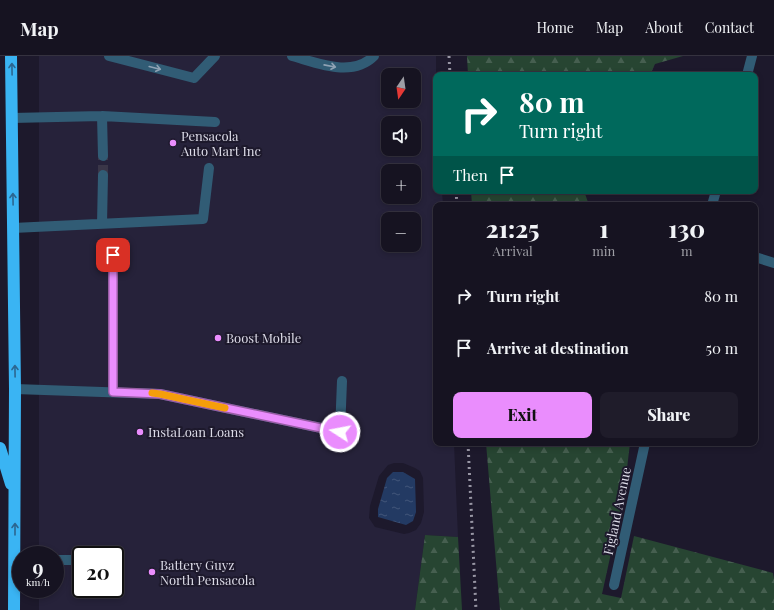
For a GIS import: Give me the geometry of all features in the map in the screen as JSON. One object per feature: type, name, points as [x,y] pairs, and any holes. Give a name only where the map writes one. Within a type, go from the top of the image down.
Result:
[{"type":"highway","points":[[12,56],[15,495],[17,546]]},
{"type":"highway","points":[[0,448],[15,495]]},
{"type":"highway","points":[[14,610],[15,598]]},
{"type":"street","points":[[109,56],[194,78],[215,56]]},
{"type":"street","points":[[292,56],[329,66],[345,68],[362,65],[374,56]]},
{"type":"street","points":[[748,72],[752,56]]},
{"type":"street","points":[[102,116],[103,156]]},
{"type":"street","points":[[12,118],[102,116],[215,122]]},
{"type":"street","points":[[13,228],[204,219],[209,168]]},
{"type":"street","points":[[102,175],[102,224]]},
{"type":"street","points":[[113,255],[113,392]]},
{"type":"street","points":[[758,258],[774,262]]},
{"type":"street","points":[[15,389],[160,394],[340,432],[342,381]]},
{"type":"street","name":"Figland Avenue","points":[[614,585],[644,446]]},
{"type":"shaded area","points":[[39,56],[436,56],[436,72],[433,72],[433,194],[442,194],[443,202],[433,202],[433,446],[454,446],[458,537],[425,535],[415,610],[39,610],[39,598],[64,598],[64,546],[39,546]],"holes":[[[403,463],[415,468],[420,471],[423,478],[424,512],[421,523],[416,530],[404,534],[375,527],[369,518],[370,506],[379,476],[388,465]]]},
{"type":"green space","points":[[467,56],[683,56],[655,64],[651,72],[468,72]]},
{"type":"green space","points":[[471,194],[585,194],[588,202],[472,202]]},
{"type":"green space","points":[[486,446],[630,446],[624,494],[602,594],[621,598],[634,536],[773,573],[774,579],[774,610],[500,610]]},
{"type":"green space","points":[[425,535],[458,537],[462,610],[415,610]]},
{"type":"water","points":[[393,472],[403,472],[415,479],[416,512],[413,521],[406,525],[378,517],[378,509],[387,478]]},
{"type":"tunnel","points":[[103,156],[103,175]]},
{"type":"railway","points":[[449,56],[450,72]]},
{"type":"railway","points":[[456,194],[457,202]]},
{"type":"railway","points":[[468,446],[476,610]]},
{"type":"slow traffic","points":[[152,393],[225,408]]},
{"type":"place","name":"Pensacola Auto Mart Inc","points":[[173,143]]},
{"type":"place","name":"Boost Mobile","points":[[218,338]]},
{"type":"place","name":"InstaLoan Loans","points":[[140,432]]},
{"type":"place","name":"Battery Guyz North Pensacola","points":[[152,572]]},
{"type":"route","points":[[113,255],[113,392],[160,394],[340,432]]}]
